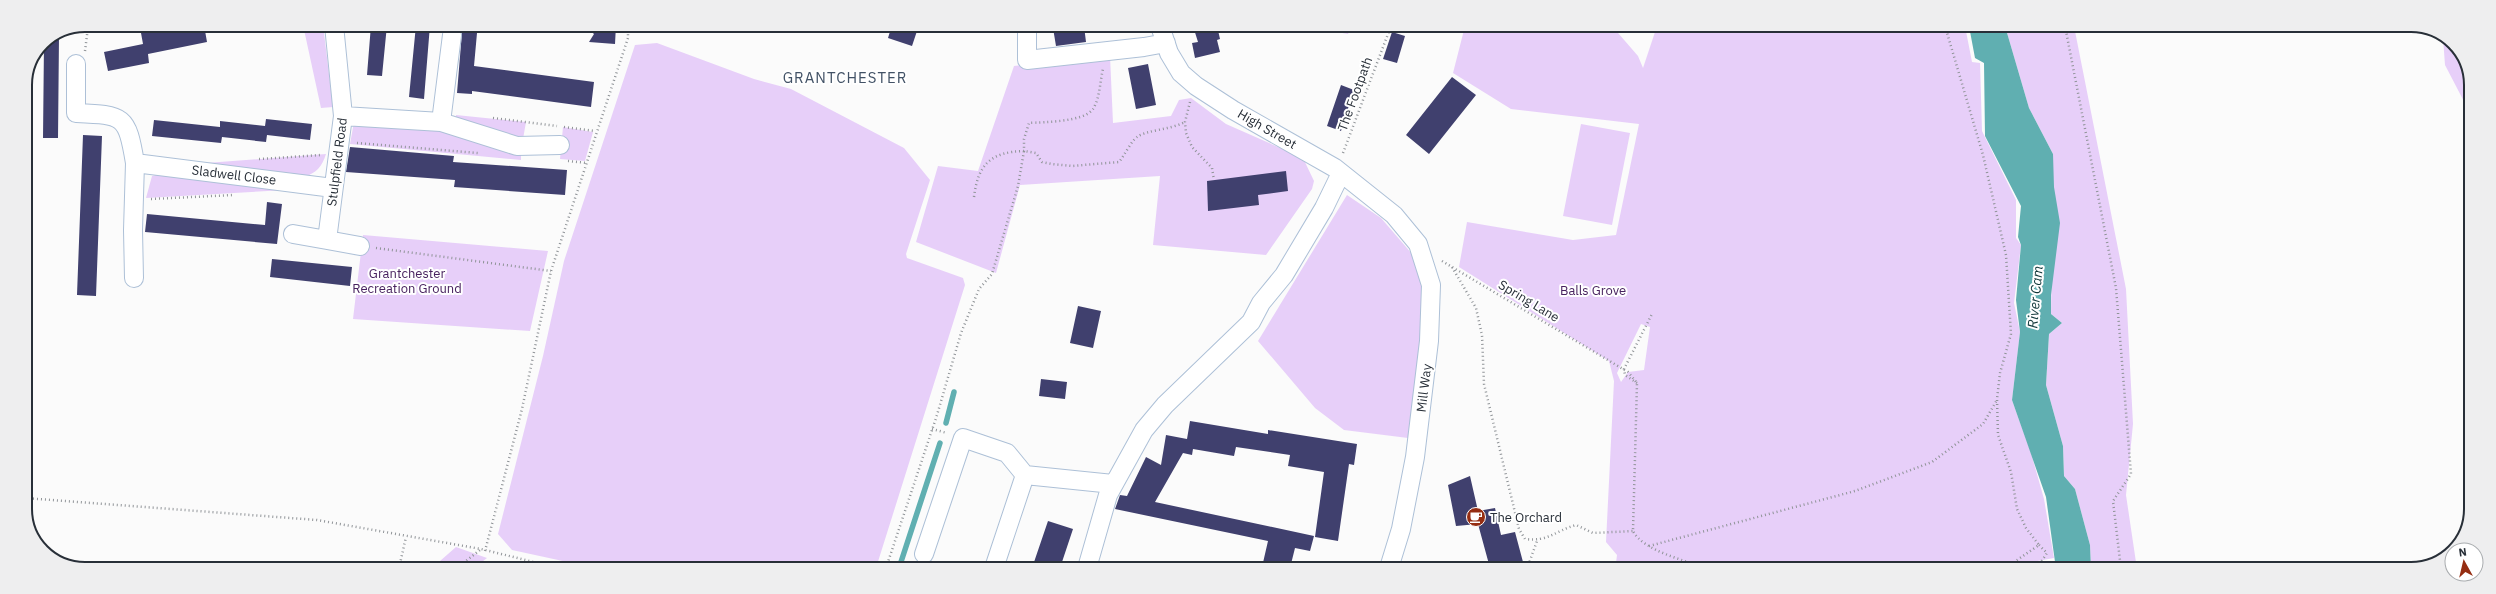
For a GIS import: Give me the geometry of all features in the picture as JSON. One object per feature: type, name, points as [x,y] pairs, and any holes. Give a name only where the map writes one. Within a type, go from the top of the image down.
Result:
[{"type":"street","name":"Stulpfield Road","points":[[327,240],[325,187],[340,141],[344,116],[335,32]]},
{"type":"street","points":[[1015,32],[1015,60],[1027,60],[1166,43]]},
{"type":"street","points":[[1027,32],[1027,60]]},
{"type":"street","name":"High Street","points":[[1162,32],[1181,73],[1196,86],[1233,110],[1338,171],[1394,215]]},
{"type":"street","points":[[441,122],[452,35]]},
{"type":"street","points":[[76,64],[76,113],[108,114],[122,121],[130,134],[135,163],[133,199],[134,278]]},
{"type":"street","points":[[344,116],[441,122],[517,146],[560,145]]},
{"type":"street","name":"Sladwell Close","points":[[135,163],[325,187]]},
{"type":"street","points":[[1089,562],[1108,494],[1144,430],[1166,406],[1251,322],[1261,303],[1284,275],[1324,208],[1338,171]]},
{"type":"street","name":"Mill Way","points":[[1391,562],[1401,529],[1415,457],[1429,341],[1431,285],[1419,248],[1394,215]]},
{"type":"street","points":[[293,234],[360,246]]},
{"type":"street","points":[[924,554],[963,438],[1007,453],[1025,475],[1113,484]]},
{"type":"street","points":[[996,562],[1025,475]]},
{"type":"path","points":[[76,64],[86,50],[88,32]]},
{"type":"path","points":[[485,551],[522,409],[551,271],[628,38],[628,32]]},
{"type":"path","name":"The Footpath","points":[[1338,171],[1389,32]]},
{"type":"path","points":[[1947,32],[1983,156],[2006,255],[2011,334],[2000,373],[1997,399],[1998,435],[2011,472],[2017,509],[2026,528],[2046,553],[2041,562]]},
{"type":"path","points":[[2066,32],[2116,288],[2130,474],[2113,500],[2120,562]]},
{"type":"path","points":[[888,562],[937,415],[961,333],[979,288],[992,274],[1018,186],[1024,151],[1024,139],[1029,123],[1083,116],[1093,109],[1106,51]]},
{"type":"path","points":[[1181,73],[1191,98],[1184,122],[1192,147],[1212,168],[1214,180]]},
{"type":"path","points":[[487,118],[562,126]]},
{"type":"path","points":[[974,196],[976,180],[990,159],[1008,151],[1036,153],[1042,162],[1072,166],[1119,162],[1136,137],[1144,133],[1173,128],[1184,122]]},
{"type":"path","points":[[340,141],[480,154]]},
{"type":"path","points":[[322,148],[325,187]]},
{"type":"path","points":[[133,199],[242,194]]},
{"type":"path","points":[[360,246],[551,271]]},
{"type":"path","name":"Spring Lane","points":[[1419,248],[1452,266],[1624,369],[1637,383]]},
{"type":"path","points":[[1452,266],[1476,308],[1482,335],[1484,384],[1519,529],[1525,539],[1537,541],[1553,536],[1562,529],[1576,525],[1593,533],[1633,531]]},
{"type":"path","points":[[1652,314],[1624,369],[1625,375],[1637,383],[1633,531],[1638,540],[1649,546],[1691,562]]},
{"type":"path","points":[[1649,546],[1855,492],[1932,462],[1983,424],[1997,399]]},
{"type":"path","points":[[32,498],[316,520],[481,550],[532,562]]},
{"type":"path","points":[[400,562],[406,536]]},
{"type":"path","points":[[1529,562],[1537,541]]},
{"type":"path","points":[[2014,562],[2039,545]]},
{"type":"path","points":[[466,562],[481,550]]},
{"type":"green space","points":[[305,32],[324,32],[333,107],[321,108]]},
{"type":"green space","points":[[1337,32],[1349,32],[1348,34]]},
{"type":"green space","name":"Balls Grove","points":[[1463,32],[1617,32],[1638,56],[1643,68],[1655,32],[1966,32],[1972,62],[1980,63],[1982,131],[2016,200],[2016,238],[2021,245],[2014,303],[2020,332],[2012,400],[2031,453],[2044,499],[2054,558],[2032,562],[1616,562],[1617,555],[1606,542],[1614,381],[1609,361],[1459,267],[1467,222],[1573,240],[1616,235],[1639,124],[1511,109],[1453,73]],"holes":[[[1641,324],[1650,327],[1644,370],[1628,372],[1621,382],[1617,373]]]},
{"type":"green space","points":[[2007,32],[2075,32],[2126,289],[2133,424],[2126,495],[2136,562],[2091,562],[2090,545],[2075,489],[2064,476],[2063,446],[2046,385],[2049,334],[2062,323],[2051,314],[2053,154],[2029,108]]},
{"type":"green space","points":[[657,43],[754,79],[791,89],[904,148],[930,180],[906,254],[907,258],[963,278],[965,285],[878,562],[567,562],[512,550],[498,534],[543,356],[564,261],[635,45]]},
{"type":"green space","points":[[2443,43],[2451,50],[2460,65],[2464,82],[2464,102],[2445,65]]},
{"type":"green space","points":[[1110,56],[1113,123],[1171,116],[1179,100],[1191,98],[1226,124],[1303,158],[1314,181],[1312,189],[1266,255],[1153,245],[1160,176],[1020,185],[996,273],[916,242],[938,166],[978,171],[1014,66]]},
{"type":"green space","points":[[456,115],[526,122],[523,139],[455,122]]},
{"type":"green space","points":[[354,122],[430,127],[521,154],[521,160],[350,144]]},
{"type":"green space","points":[[1581,124],[1630,133],[1612,225],[1563,216]]},
{"type":"green space","points":[[563,127],[593,132],[585,161],[560,159]]},
{"type":"green space","points":[[326,154],[323,163],[318,169],[312,174],[304,177],[207,168],[206,163]]},
{"type":"green space","points":[[161,174],[304,189],[146,198],[152,176]]},
{"type":"green space","points":[[1347,195],[1381,218],[1419,262],[1425,298],[1408,438],[1344,430],[1315,408],[1258,341]]},
{"type":"green space","name":"Grantchester Recreation Ground","points":[[363,235],[548,251],[530,331],[353,319]]},
{"type":"green space","points":[[456,547],[487,558],[482,562],[439,562]]},
{"type":"water","name":"River Cam","points":[[1970,32],[2007,32],[2029,108],[2053,154],[2054,187],[2060,223],[2051,295],[2051,314],[2062,323],[2049,334],[2046,385],[2063,446],[2064,476],[2075,489],[2090,545],[2091,562],[2055,562],[2046,497],[2012,400],[2020,332],[2016,300],[2021,245],[2018,237],[2021,206],[1985,136],[1984,63],[1975,58]]},
{"type":"building","points":[[205,32],[207,42],[148,54],[149,63],[108,71],[104,52],[143,44],[141,33]]},
{"type":"building","points":[[370,32],[386,32],[382,76],[367,75]]},
{"type":"building","points":[[415,32],[429,32],[424,99],[409,97]]},
{"type":"building","points":[[462,32],[477,33],[474,66],[594,82],[591,107],[472,91],[472,94],[457,93]]},
{"type":"building","points":[[592,32],[616,32],[615,44],[589,42],[594,34]]},
{"type":"building","points":[[890,32],[917,32],[912,46],[888,38]]},
{"type":"building","points":[[1054,32],[1085,32],[1086,42],[1056,46]]},
{"type":"building","points":[[1195,32],[1218,32],[1220,39],[1217,40],[1220,52],[1195,58],[1192,43],[1198,42]]},
{"type":"building","points":[[1392,32],[1405,36],[1397,63],[1383,59]]},
{"type":"building","points":[[59,39],[58,138],[43,138],[44,53]]},
{"type":"building","points":[[1148,64],[1156,105],[1136,109],[1128,68]]},
{"type":"building","points":[[1452,77],[1476,95],[1429,154],[1406,135]]},
{"type":"building","points":[[1341,85],[1354,90],[1341,131],[1327,126]]},
{"type":"building","points":[[266,119],[312,124],[310,140],[267,135],[266,142],[222,137],[221,143],[152,136],[154,120],[220,127],[220,121],[265,126]]},
{"type":"building","points":[[83,135],[102,136],[96,296],[77,295]]},
{"type":"building","points":[[350,147],[454,156],[453,162],[567,170],[565,195],[454,187],[455,180],[346,172]]},
{"type":"building","points":[[1286,171],[1288,191],[1258,195],[1259,205],[1208,211],[1207,181]]},
{"type":"building","points":[[267,202],[282,204],[277,244],[145,232],[147,214],[265,225]]},
{"type":"building","points":[[272,259],[352,267],[350,286],[270,277]]},
{"type":"building","points":[[1078,306],[1101,311],[1093,348],[1070,343]]},
{"type":"building","points":[[1041,379],[1067,382],[1065,399],[1039,396]]},
{"type":"building","points":[[1190,421],[1268,434],[1268,430],[1357,444],[1354,465],[1349,464],[1338,541],[1315,537],[1324,472],[1288,466],[1290,455],[1236,447],[1234,456],[1193,449],[1192,455],[1183,453],[1155,502],[1314,536],[1310,551],[1295,548],[1292,562],[1263,562],[1268,541],[1115,509],[1120,495],[1127,496],[1146,457],[1161,465],[1166,435],[1187,439]]},
{"type":"building","name":"The Orchard","points":[[1470,476],[1478,511],[1495,508],[1501,535],[1515,532],[1523,562],[1488,562],[1478,524],[1456,526],[1448,485]]},
{"type":"building","points":[[1048,521],[1073,529],[1062,562],[1034,562]]},
{"type":"waterway","points":[[946,423],[954,392]]},
{"type":"waterway","points":[[901,562],[940,443]]},
{"type":"place","name":"The Orchard","points":[[1476,517]]},
{"type":"district","name":"GRANTCHESTER","points":[[845,77]]}]
